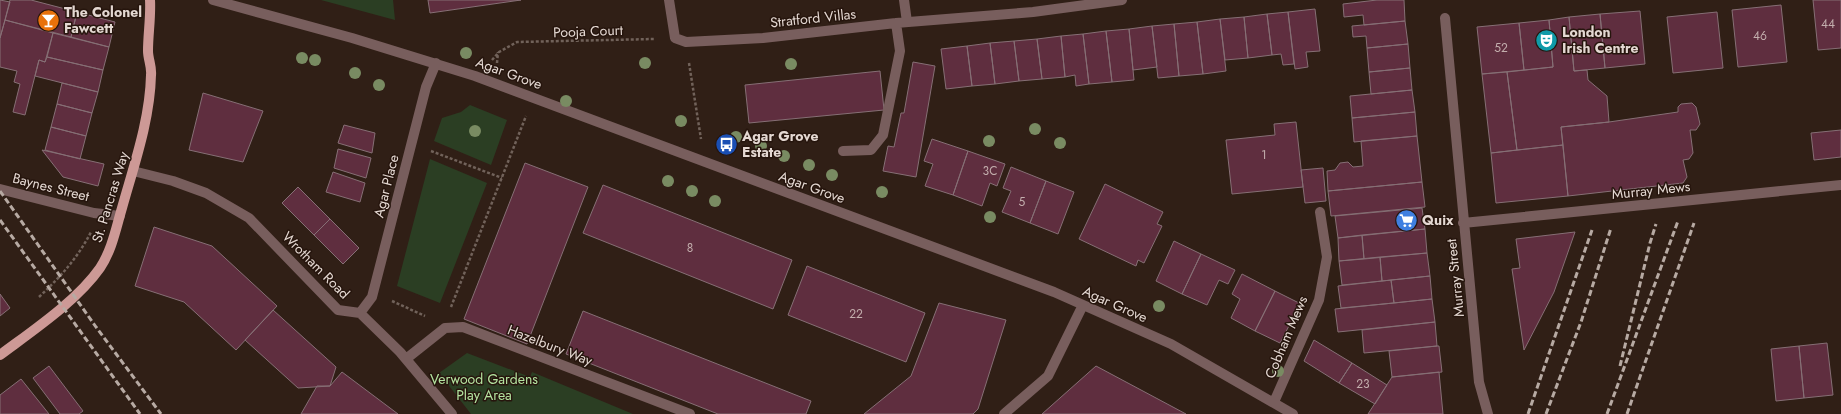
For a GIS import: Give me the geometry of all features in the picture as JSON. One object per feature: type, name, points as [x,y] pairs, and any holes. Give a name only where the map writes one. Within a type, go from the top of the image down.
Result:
[{"type":"main road","name":"St. Pancras Way","points":[[0,355],[30,333],[86,285],[101,267],[114,239],[145,124],[150,91],[151,69],[148,53],[150,0]]},
{"type":"street","name":"Agar Grove","points":[[212,0],[352,38],[436,63],[519,91],[1054,292],[1171,344],[1293,414]]},
{"type":"street","name":"Stratford Villas","points":[[669,0],[675,38],[686,42],[756,38],[896,23],[1033,12],[1122,0]]},
{"type":"street","points":[[904,0],[907,22]]},
{"type":"street","name":"Murray Street","points":[[1445,18],[1479,382],[1488,414]]},
{"type":"street","points":[[843,151],[871,150],[883,135],[900,51],[896,23]]},
{"type":"street","name":"Agar Place","points":[[360,314],[368,305],[373,293],[410,142],[427,82],[436,63]]},
{"type":"street","name":"Wrotham Road","points":[[133,171],[206,192],[249,218],[338,310],[360,314]]},
{"type":"street","name":"Murray Mews","points":[[1463,223],[1841,185]]},
{"type":"street","name":"Baynes Street","points":[[0,189],[101,214],[120,216]]},
{"type":"street","name":"Cobham Mews","points":[[1274,402],[1319,300],[1327,257],[1320,212]]},
{"type":"street","points":[[1004,414],[1048,376],[1083,305]]},
{"type":"street","points":[[360,314],[406,359],[452,414]]},
{"type":"street","name":"Hazelbury Way","points":[[445,328],[463,327],[690,414]]},
{"type":"street","points":[[406,359],[445,328]]},
{"type":"path","name":"Pooja Court","points":[[498,52],[517,42],[660,38]]},
{"type":"path","points":[[689,58],[701,140]]},
{"type":"path","points":[[373,293],[402,304],[445,328],[456,293],[527,112]]},
{"type":"path","points":[[410,142],[502,178]]},
{"type":"path","name":"St. Pancras Way","points":[[38,298],[60,278],[75,260],[101,214]]},
{"type":"green space","points":[[321,0],[393,0],[395,20]]},
{"type":"green space","points":[[470,105],[507,120],[491,165],[434,141],[442,118],[461,112]]},
{"type":"green space","points":[[430,159],[487,183],[440,303],[397,286]]},
{"type":"green space","name":"Verwood Gardens Play Area","points":[[467,353],[530,377],[532,372],[633,414],[471,414],[439,373]]},
{"type":"building","points":[[0,0],[10,2],[0,38]]},
{"type":"building","points":[[10,0],[31,0],[77,12],[71,37],[5,20]]},
{"type":"building","points":[[428,0],[521,0],[430,13]]},
{"type":"building","points":[[1377,0],[1404,0],[1405,21],[1364,25],[1363,15],[1344,17],[1343,4]]},
{"type":"building","points":[[1813,0],[1841,0],[1841,48],[1818,50]]},
{"type":"building","points":[[1781,5],[1787,62],[1738,67],[1732,10]]},
{"type":"building","points":[[1315,9],[1320,51],[1306,52],[1308,67],[1295,69],[1288,12]]},
{"type":"building","points":[[1640,11],[1645,64],[1605,68],[1600,14]]},
{"type":"building","points":[[77,12],[115,22],[109,47],[71,37]]},
{"type":"building","points":[[1288,12],[1294,64],[1283,65],[1281,54],[1272,55],[1267,14]]},
{"type":"building","points":[[1717,12],[1723,68],[1673,73],[1667,17]]},
{"type":"building","points":[[1267,14],[1272,55],[1248,58],[1244,17]]},
{"type":"building","points":[[1600,14],[1605,68],[1574,71],[1569,17]]},
{"type":"building","points":[[1244,17],[1248,58],[1225,60],[1220,19]]},
{"type":"building","points":[[1569,17],[1574,71],[1587,70],[1588,80],[1607,96],[1609,122],[1561,127],[1563,145],[1517,150],[1507,72],[1553,67],[1549,20]]},
{"type":"building","points":[[1220,19],[1226,71],[1203,74],[1197,22]]},
{"type":"building","points":[[5,20],[53,33],[45,62],[39,60],[25,115],[13,112],[20,84],[14,82],[17,71],[0,67],[0,38]]},
{"type":"building","points":[[1549,20],[1553,67],[1524,70],[1519,23]]},
{"type":"building","points":[[1405,21],[1408,44],[1367,48],[1366,36],[1353,37],[1352,26]]},
{"type":"building","points":[[1197,22],[1203,74],[1179,76],[1174,24]]},
{"type":"building","points":[[1519,23],[1524,70],[1482,74],[1477,27]]},
{"type":"building","points":[[1174,24],[1179,76],[1158,78],[1152,26]]},
{"type":"building","points":[[1152,26],[1157,67],[1133,70],[1129,29]]},
{"type":"building","points":[[1129,29],[1134,80],[1112,82],[1106,31]]},
{"type":"building","points":[[1106,31],[1112,82],[1089,84],[1083,34]]},
{"type":"building","points":[[53,33],[109,47],[103,70],[47,57]]},
{"type":"building","points":[[1083,34],[1089,84],[1076,86],[1075,75],[1065,77],[1061,36]]},
{"type":"building","points":[[1061,36],[1065,77],[1042,79],[1037,39]]},
{"type":"building","points":[[1037,39],[1042,79],[1019,81],[1014,41]]},
{"type":"building","points":[[1014,41],[1019,81],[995,84],[990,43]]},
{"type":"building","points":[[990,43],[995,84],[972,86],[967,46]]},
{"type":"building","points":[[1408,44],[1410,68],[1369,72],[1367,48]]},
{"type":"building","points":[[967,46],[972,86],[946,89],[941,49]]},
{"type":"building","points":[[47,57],[103,70],[98,92],[35,76],[39,60],[45,62]]},
{"type":"building","points":[[913,62],[935,66],[916,177],[883,171],[888,146],[894,147],[901,113],[904,113]]},
{"type":"building","points":[[1410,68],[1412,90],[1371,94],[1369,72]]},
{"type":"building","points":[[880,71],[884,110],[749,123],[745,85]]},
{"type":"building","points":[[1507,72],[1517,150],[1491,153],[1482,74]]},
{"type":"building","points":[[62,83],[98,92],[92,113],[57,104]]},
{"type":"building","points":[[1412,90],[1415,112],[1352,118],[1350,96]]},
{"type":"building","points":[[203,93],[263,111],[243,162],[189,150]]},
{"type":"building","points":[[1692,103],[1696,107],[1700,124],[1696,130],[1690,130],[1693,153],[1689,159],[1683,160],[1687,177],[1683,183],[1568,196],[1561,127],[1678,112],[1678,107],[1681,104]]},
{"type":"building","points":[[57,104],[92,113],[86,136],[51,127]]},
{"type":"building","points":[[1415,112],[1417,136],[1354,142],[1352,118]]},
{"type":"building","points":[[1296,122],[1303,187],[1232,194],[1226,140],[1275,135],[1274,124]]},
{"type":"building","points":[[344,125],[375,133],[372,153],[338,143]]},
{"type":"building","points":[[51,127],[86,136],[80,159],[45,150]]},
{"type":"building","points":[[1841,130],[1841,157],[1814,160],[1811,133]]},
{"type":"building","points":[[1417,136],[1422,182],[1328,191],[1327,171],[1335,170],[1340,163],[1348,162],[1353,167],[1363,166],[1361,141]]},
{"type":"building","points":[[932,139],[968,151],[953,195],[925,186],[933,164],[924,161]]},
{"type":"building","points":[[1563,145],[1568,196],[1496,203],[1491,153]]},
{"type":"building","points":[[338,149],[371,158],[366,178],[334,168]]},
{"type":"building","points":[[42,150],[104,164],[98,186],[63,177]]},
{"type":"building","points":[[968,151],[1005,164],[997,186],[990,183],[982,206],[953,195]]},
{"type":"building","points":[[525,163],[588,187],[527,344],[464,319]]},
{"type":"building","points":[[1011,167],[1046,181],[1030,223],[1002,212],[1011,191],[1003,188]]},
{"type":"building","points":[[1323,168],[1326,201],[1305,203],[1301,170]]},
{"type":"building","points":[[333,172],[365,183],[360,202],[326,192]]},
{"type":"building","points":[[1046,181],[1074,192],[1058,234],[1030,223]]},
{"type":"building","points":[[1422,182],[1425,207],[1331,216],[1328,191]]},
{"type":"building","points":[[1105,184],[1163,212],[1157,224],[1162,226],[1144,263],[1138,260],[1136,266],[1079,239]]},
{"type":"building","points":[[603,185],[792,260],[773,309],[583,233]]},
{"type":"building","points":[[298,187],[330,219],[314,235],[282,203]]},
{"type":"building","points":[[1422,208],[1425,229],[1338,238],[1335,216]]},
{"type":"building","points":[[330,219],[359,248],[343,264],[314,235]]},
{"type":"building","points":[[154,227],[212,246],[277,306],[236,350],[184,302],[135,286]]},
{"type":"building","points":[[1425,229],[1427,253],[1364,259],[1362,235]]},
{"type":"building","points":[[1575,232],[1554,292],[1524,350],[1512,269],[1520,268],[1516,239]]},
{"type":"building","points":[[1362,235],[1364,259],[1339,261],[1338,238]]},
{"type":"building","points":[[1174,241],[1201,254],[1182,294],[1156,281]]},
{"type":"building","points":[[1427,253],[1430,276],[1382,281],[1380,257]]},
{"type":"building","points":[[1201,254],[1235,270],[1228,284],[1219,280],[1207,305],[1182,294]]},
{"type":"building","points":[[1380,257],[1382,281],[1342,285],[1339,261]]},
{"type":"building","points":[[807,266],[925,313],[906,362],[788,315]]},
{"type":"building","points":[[1242,274],[1275,291],[1255,331],[1231,318],[1240,299],[1232,294]]},
{"type":"building","points":[[1430,276],[1432,299],[1394,303],[1391,280]]},
{"type":"building","points":[[1391,280],[1394,303],[1341,308],[1338,286]]},
{"type":"building","points":[[1275,291],[1301,304],[1298,310],[1301,312],[1295,325],[1291,322],[1280,343],[1255,331]]},
{"type":"building","points":[[0,294],[10,308],[0,316]]},
{"type":"building","points":[[1432,299],[1435,322],[1338,332],[1335,309]]},
{"type":"building","points":[[939,303],[1006,320],[978,409],[973,414],[864,414],[911,376]]},
{"type":"building","points":[[273,310],[336,367],[330,386],[298,388],[245,340]]},
{"type":"building","points":[[583,311],[811,401],[806,414],[718,414],[566,354]]},
{"type":"building","points":[[1435,322],[1437,346],[1364,353],[1362,330]]},
{"type":"building","points":[[1314,340],[1352,363],[1339,383],[1304,361]]},
{"type":"building","points":[[1827,343],[1833,395],[1804,398],[1799,346]]},
{"type":"building","points":[[1439,346],[1442,372],[1392,377],[1389,351]]},
{"type":"building","points":[[1799,346],[1804,398],[1776,401],[1771,349]]},
{"type":"building","points":[[1352,363],[1387,385],[1375,404],[1339,383]]},
{"type":"building","points":[[49,366],[83,411],[79,414],[60,414],[33,378]]},
{"type":"building","points":[[1096,366],[1186,414],[1042,414]]},
{"type":"building","points":[[342,372],[398,414],[301,414],[317,386],[330,386]]},
{"type":"building","points":[[1439,372],[1443,414],[1368,414],[1392,377]]},
{"type":"building","points":[[21,379],[49,414],[0,414],[0,395]]},
{"type":"railway","points":[[0,191],[96,327],[161,414]]},
{"type":"railway","points":[[0,220],[140,414]]},
{"type":"railway","points":[[1607,414],[1678,221]]},
{"type":"railway","points":[[1627,414],[1694,223]]},
{"type":"railway","points":[[1620,366],[1656,224]]},
{"type":"railway","points":[[1546,414],[1581,322],[1611,228]]},
{"type":"railway","points":[[1528,414],[1592,230]]},
{"type":"place","name":"The Colonel Fawcett","points":[[49,20]]},
{"type":"place","name":"London Irish Centre","points":[[1547,40]]},
{"type":"place","name":"Agar Grove Estate","points":[[727,144]]},
{"type":"place","name":"Quix","points":[[1406,220]]}]
